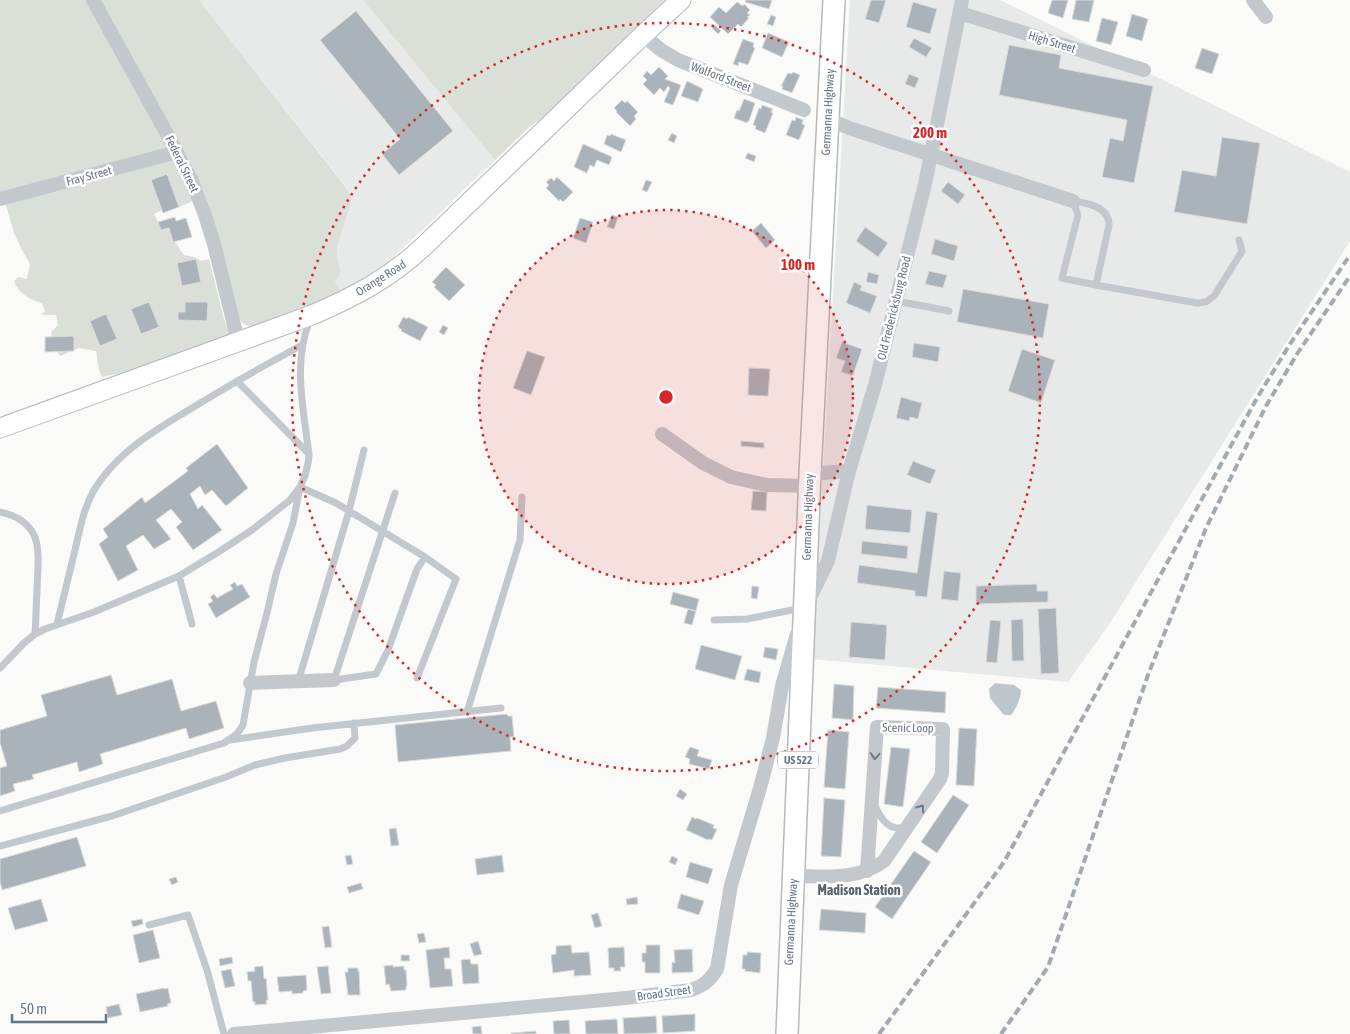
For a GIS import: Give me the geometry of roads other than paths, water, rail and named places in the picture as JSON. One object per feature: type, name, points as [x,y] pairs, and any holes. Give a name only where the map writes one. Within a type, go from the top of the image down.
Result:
[{"type":"main road","name":"Orange Road","points":[[0,428],[312,315],[370,287],[404,264],[681,0]]},
{"type":"main road","name":"Germanna Highway","points":[[787,1034],[809,480],[834,0]]},
{"type":"street","name":"Federal Street","points":[[93,0],[191,179],[214,244],[238,341]]},
{"type":"street","points":[[1253,0],[1266,17]]},
{"type":"street","name":"High Street","points":[[961,7],[1144,70]]},
{"type":"street","name":"Old Fredericksburg Road","points":[[804,609],[828,561],[849,471],[875,385],[925,184],[961,7]]},
{"type":"street","name":"Wolford Street","points":[[643,35],[661,50],[678,60],[804,110]]},
{"type":"street","points":[[827,119],[852,129],[1073,201]]},
{"type":"street","name":"Fray Street","points":[[0,199],[177,152]]},
{"type":"street","points":[[662,434],[703,463],[731,478],[767,484],[809,480],[849,471]]},
{"type":"street","name":"Broad Street","points":[[234,1034],[626,998],[691,990],[710,980],[717,969],[731,884],[760,788],[773,738],[782,686],[804,609]]},
{"type":"street","points":[[250,684],[334,680]]},
{"type":"street","name":"Scenic Loop","points":[[793,876],[852,875],[867,870],[884,861],[942,776],[943,729],[877,727],[867,870]]},
{"type":"lane","points":[[1073,201],[1078,215],[1062,278],[1197,303],[1206,302],[1214,296],[1241,254],[1239,240]]},
{"type":"lane","points":[[1073,201],[1101,209],[1109,221],[1096,285]]},
{"type":"lane","points":[[896,301],[949,311]]},
{"type":"lane","points":[[0,668],[35,634],[57,624],[94,612],[179,576],[220,552],[290,500],[300,487],[305,476],[309,455],[300,373],[302,345],[312,315]]},
{"type":"lane","points":[[57,624],[84,513],[93,493],[103,478],[122,457],[159,428],[236,380],[302,345]]},
{"type":"lane","points":[[236,380],[309,455]]},
{"type":"lane","points":[[298,682],[349,511],[364,450]]},
{"type":"lane","points":[[300,487],[336,503],[384,531],[456,579],[417,678]]},
{"type":"lane","points":[[0,811],[224,743],[237,734],[243,725],[254,662],[276,574],[293,524],[300,487]]},
{"type":"lane","points":[[396,493],[334,680],[376,674],[388,650],[418,569],[425,557]]},
{"type":"lane","points":[[467,712],[520,540],[522,496]]},
{"type":"lane","points":[[0,512],[19,518],[34,535],[37,546],[38,572],[35,634]]},
{"type":"lane","points":[[179,576],[192,624]]},
{"type":"lane","points":[[714,620],[747,619],[804,609]]},
{"type":"lane","points":[[230,740],[354,723],[501,708]]},
{"type":"lane","points":[[0,846],[112,816],[226,777],[255,765],[340,749],[347,746],[354,738],[354,723]]},
{"type":"lane","points":[[872,799],[881,818],[887,824],[896,829],[908,826]]},
{"type":"lane","points":[[149,925],[188,915],[207,970],[224,1034]]},
{"type":"railway","points":[[879,1034],[1004,862],[1257,398],[1290,344],[1350,255]]},
{"type":"railway","points":[[1001,1034],[1048,967],[1148,675],[1206,528],[1266,406],[1297,354],[1350,276]]},
{"type":"district","name":"Madison Station","points":[[859,890]]}]
